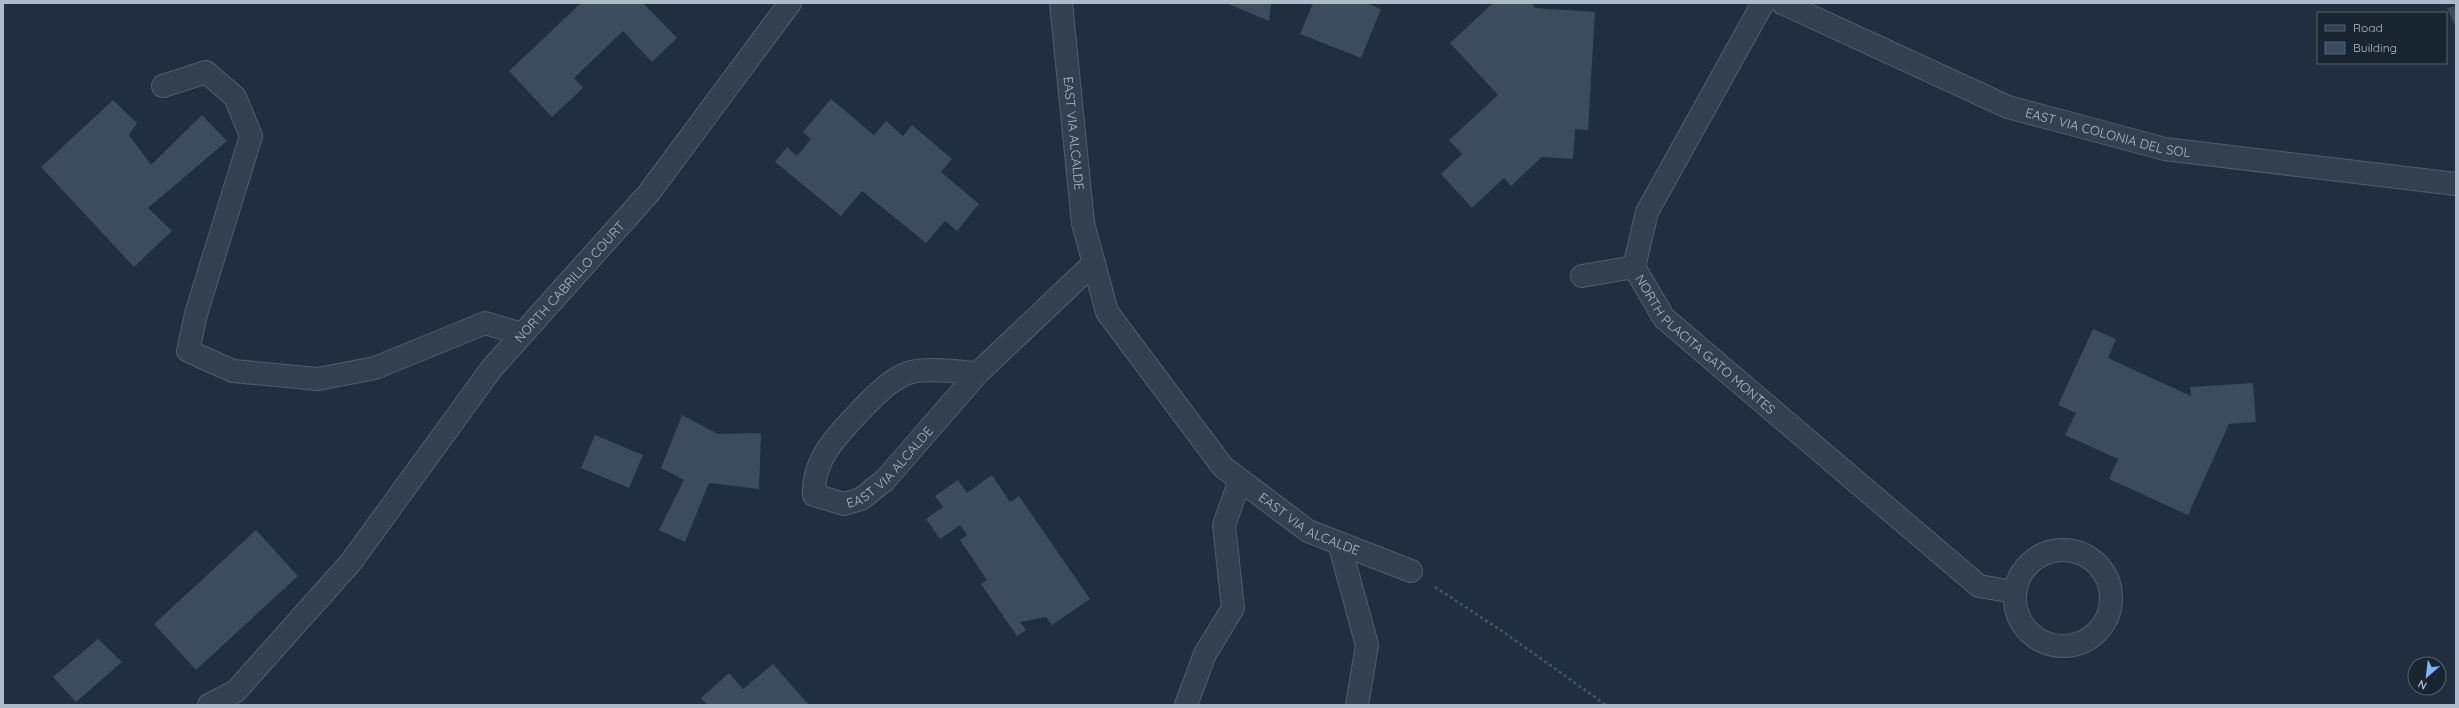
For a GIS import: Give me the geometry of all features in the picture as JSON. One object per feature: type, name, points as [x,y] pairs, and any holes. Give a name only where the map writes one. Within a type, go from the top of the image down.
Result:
[{"type":"street","name":"NORTH CABRILLO COURT","points":[[209,705],[236,691],[351,562],[492,368],[648,194],[790,3]]},
{"type":"street","name":"EAST VIA ALCALDE","points":[[1061,3],[1083,223],[1107,312],[1224,467],[1308,531],[1411,571]]},
{"type":"street","name":"NORTH PLACITA GATO MONTES","points":[[1762,3],[1646,212],[1634,268],[1664,318],[1979,586],[2014,592]]},
{"type":"street","name":"EAST VIA COLONIA DEL SOL","points":[[1782,3],[2008,107],[2165,149],[2456,184]]},
{"type":"street","points":[[163,86],[206,72],[235,98],[251,136],[196,314],[188,350],[234,371],[318,379],[375,368],[485,323],[522,334]]},
{"type":"street","name":"EAST VIA ALCALDE","points":[[978,373],[909,373],[889,383],[835,436],[817,468],[813,483],[814,495],[826,500],[844,504],[861,499],[885,480],[978,373],[1094,263]]},
{"type":"street","points":[[1582,276],[1634,268]]},
{"type":"street","points":[[1186,705],[1205,654],[1233,608],[1224,525],[1240,480]]},
{"type":"street","points":[[1339,543],[1367,645],[1358,705]]},
{"type":"street","points":[[2053,550],[2068,550],[2084,554],[2096,563],[2108,582],[2111,605],[2106,620],[2096,634],[2082,643],[2066,647],[2049,644],[2034,637],[2022,625],[2015,609],[2014,592],[2026,565],[2039,556],[2053,550]]},
{"type":"path","points":[[1411,571],[1502,631],[1606,705]]},
{"type":"building","points":[[581,3],[643,3],[677,38],[652,62],[623,31],[574,78],[583,88],[552,117],[509,71]]},
{"type":"building","points":[[1226,3],[1271,3],[1269,21]]},
{"type":"building","points":[[1313,3],[1366,3],[1381,9],[1361,58],[1300,34]]},
{"type":"building","points":[[1493,3],[1531,3],[1535,8],[1595,12],[1588,130],[1575,129],[1573,159],[1542,157],[1511,186],[1504,178],[1472,208],[1441,174],[1462,154],[1449,140],[1498,95],[1450,43]]},
{"type":"building","points":[[2456,6],[2456,28],[2447,8]]},
{"type":"building","points":[[831,99],[874,135],[886,121],[903,136],[912,125],[952,159],[941,172],[979,204],[957,231],[945,221],[926,243],[862,191],[841,216],[775,162],[787,147],[797,156],[811,139],[803,132]]},
{"type":"building","points":[[113,100],[137,123],[129,135],[151,165],[202,115],[227,141],[148,208],[172,231],[134,267],[41,167]]},
{"type":"building","points":[[2093,329],[2116,339],[2108,358],[2191,396],[2190,387],[2253,383],[2256,422],[2229,424],[2188,515],[2109,479],[2118,459],[2065,435],[2076,413],[2058,405]]},
{"type":"building","points":[[682,415],[718,434],[761,433],[759,489],[709,483],[685,542],[659,530],[684,480],[661,468]]},
{"type":"building","points":[[595,435],[643,455],[629,488],[581,468]]},
{"type":"building","points":[[992,475],[1010,502],[1019,496],[1090,599],[1052,625],[1046,617],[1020,622],[1026,630],[1017,636],[981,584],[987,580],[960,540],[967,535],[960,525],[940,539],[926,519],[943,507],[935,496],[958,480],[967,493]]},
{"type":"building","points":[[256,530],[298,576],[196,670],[154,624]]},
{"type":"building","points":[[98,639],[122,662],[76,702],[53,677]]},
{"type":"building","points":[[773,664],[809,705],[707,705],[701,698],[729,673],[743,689]]}]
